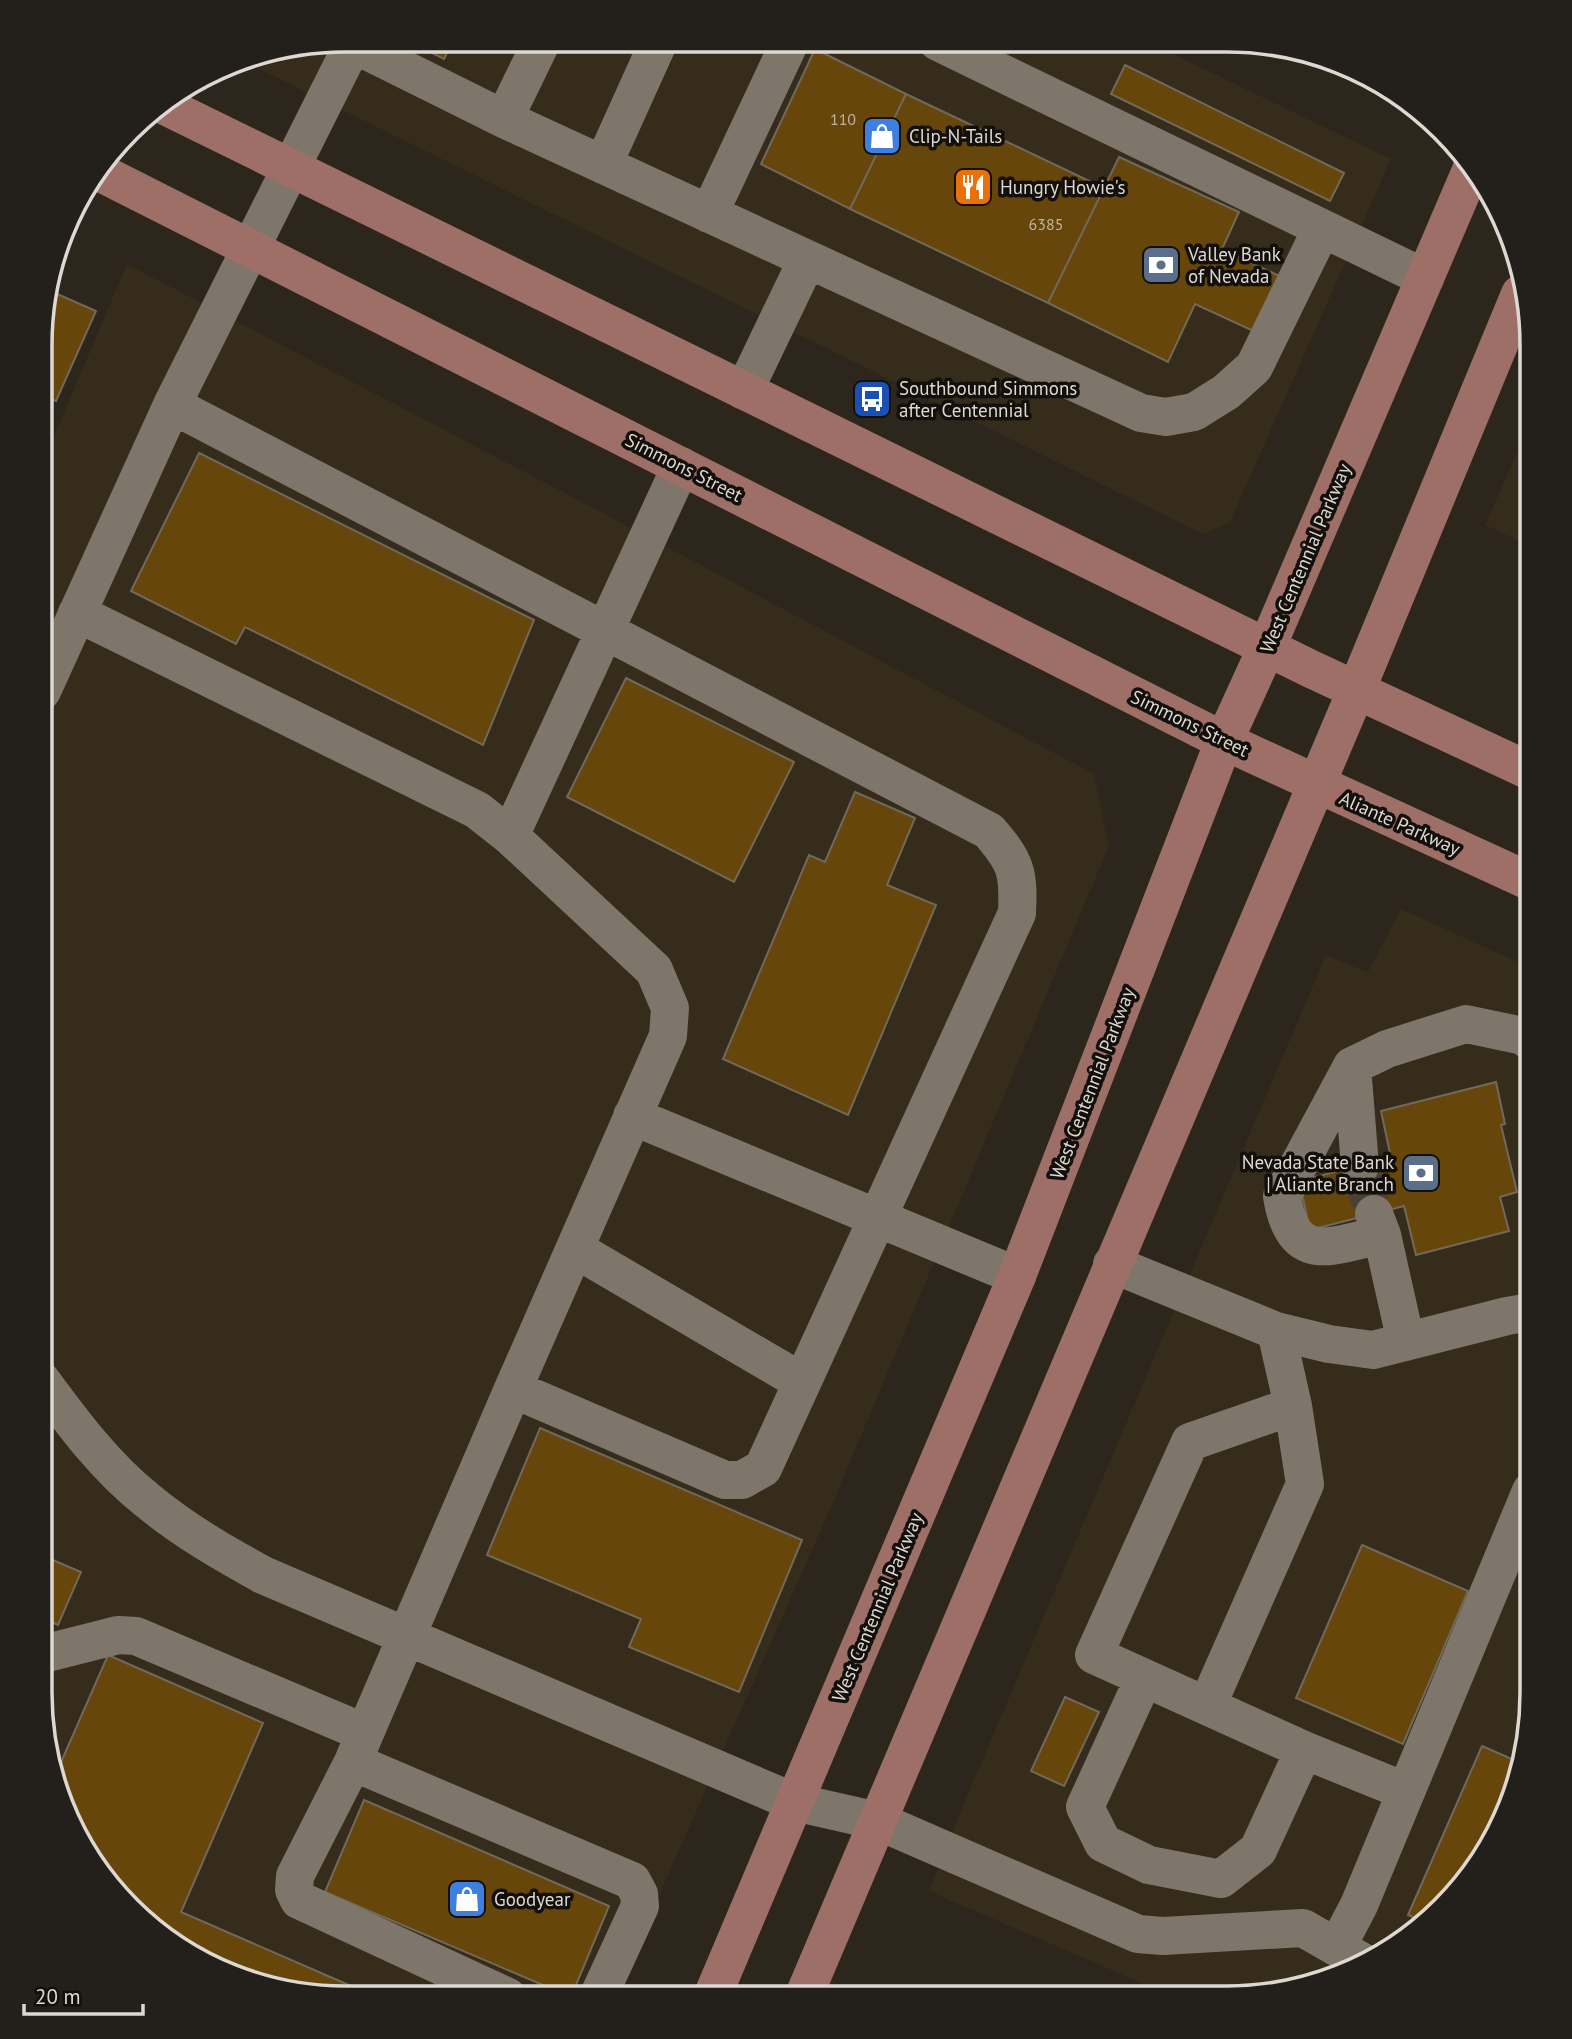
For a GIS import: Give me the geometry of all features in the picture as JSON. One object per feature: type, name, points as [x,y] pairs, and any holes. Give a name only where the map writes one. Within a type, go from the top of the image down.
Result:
[{"type":"main road","points":[[172,110],[1267,648],[1520,766]]},
{"type":"main road","name":"Simmons Street","points":[[107,176],[1270,762]]},
{"type":"main road","name":"West Centennial Parkway","points":[[717,1986],[1017,1276],[1224,741],[1267,648],[1467,179]]},
{"type":"main road","points":[[808,1986],[1356,691],[1516,303]]},
{"type":"main road","name":"Aliante Parkway","points":[[1270,762],[1520,877]]},
{"type":"lane","points":[[52,669],[172,405],[292,169],[344,52]]},
{"type":"lane","points":[[369,52],[503,119],[1141,413],[1166,417],[1194,412],[1226,392],[1254,367],[1322,228]]},
{"type":"lane","points":[[503,119],[536,52]]},
{"type":"lane","points":[[603,165],[654,52]]},
{"type":"lane","points":[[709,214],[784,52]]},
{"type":"lane","points":[[959,52],[1425,278]]},
{"type":"lane","points":[[744,391],[807,260]]},
{"type":"lane","points":[[172,405],[989,831],[1009,855],[1018,882],[1017,913],[763,1468],[742,1480],[725,1480],[513,1389]]},
{"type":"lane","points":[[510,836],[681,466]]},
{"type":"lane","points":[[77,613],[477,810],[510,836],[654,971],[670,1009],[668,1036],[359,1748],[295,1876],[294,1890],[299,1900],[484,1986]]},
{"type":"lane","points":[[1406,1342],[1378,1224],[1319,1248],[1296,1237],[1286,1218],[1282,1196],[1353,1066],[1387,1049],[1466,1024],[1520,1035]]},
{"type":"lane","points":[[1353,1066],[1360,1166]]},
{"type":"lane","points":[[632,1116],[1017,1276]]},
{"type":"lane","points":[[575,1249],[802,1382]]},
{"type":"lane","points":[[1112,1264],[1276,1331],[1329,1344],[1373,1350],[1520,1313]]},
{"type":"lane","points":[[1208,1706],[1306,1484],[1293,1406],[1276,1331]]},
{"type":"lane","points":[[52,1395],[112,1467],[145,1499],[199,1539],[264,1575],[794,1802],[878,1821],[1138,1934],[1163,1936],[1303,1928],[1352,1956],[1359,1905],[1520,1516]]},
{"type":"lane","points":[[1293,1406],[1190,1442],[1094,1655],[1304,1750],[1405,1791]]},
{"type":"lane","points":[[52,1657],[118,1635],[136,1636],[632,1881],[639,1894],[640,1906],[603,1986]]},
{"type":"lane","points":[[1144,1678],[1085,1807],[1103,1843],[1149,1865],[1221,1879],[1258,1850],[1304,1750]]},
{"type":"shaded area","points":[[346,52],[1169,52],[1391,159],[1230,522],[1203,534],[255,67],[289,58]]},
{"type":"shaded area","points":[[127,264],[1094,774],[1109,846],[832,1505],[619,1986],[327,1986],[289,1981],[252,1971],[199,1947],[167,1926],[138,1901],[113,1872],[92,1840],[68,1787],[58,1750],[52,1693],[52,441]]},
{"type":"shaded area","points":[[1520,446],[1520,541],[1485,525]]},
{"type":"shaded area","points":[[1401,909],[1520,963],[1520,1693],[1510,1769],[1489,1823],[1459,1872],[1420,1914],[1373,1947],[1320,1971],[1283,1981],[1245,1986],[1148,1986],[929,1891],[967,1796],[1326,955],[1368,972]]},
{"type":"building","points":[[430,52],[448,52],[444,59]]},
{"type":"building","points":[[814,52],[821,52],[906,94],[850,209],[761,164]]},
{"type":"building","points":[[1125,65],[1344,173],[1330,201],[1111,94]]},
{"type":"building","points":[[906,94],[1104,188],[1048,303],[850,209]]},
{"type":"building","name":"Valley Bank of Nevada","points":[[1119,157],[1239,212],[1222,249],[1288,280],[1262,335],[1195,304],[1168,362],[1048,303]]},
{"type":"building","points":[[57,294],[96,311],[56,401],[52,399],[52,346]]},
{"type":"building","points":[[199,453],[534,620],[483,745],[245,627],[236,644],[131,591]]},
{"type":"building","points":[[626,678],[794,762],[734,882],[567,797]]},
{"type":"building","points":[[855,792],[915,818],[887,885],[936,905],[848,1115],[723,1059],[809,855],[825,862]]},
{"type":"building","name":"Nevada State Bank | Aliante Branch","points":[[1496,1082],[1505,1124],[1501,1125],[1517,1192],[1500,1197],[1509,1231],[1416,1255],[1404,1206],[1310,1230],[1299,1181],[1391,1158],[1381,1111]]},
{"type":"building","points":[[540,1428],[802,1540],[739,1692],[629,1647],[641,1619],[487,1555]]},
{"type":"building","points":[[1362,1545],[1468,1591],[1403,1744],[1296,1698]]},
{"type":"building","points":[[52,1560],[81,1572],[58,1625],[52,1622]]},
{"type":"building","points":[[108,1655],[263,1723],[181,1912],[351,1986],[308,1984],[270,1977],[216,1956],[167,1926],[125,1887],[102,1856],[75,1805],[61,1763]]},
{"type":"building","points":[[1065,1697],[1099,1712],[1064,1786],[1031,1771]]},
{"type":"building","points":[[1482,1746],[1512,1759],[1497,1805],[1470,1856],[1434,1901],[1415,1918],[1408,1915]]},
{"type":"building","name":"Goodyear","points":[[364,1800],[609,1906],[576,1986],[545,1986],[325,1892]]},
{"type":"tunnel","points":[[1360,1166],[1374,1214]]},
{"type":"place","name":"Clip-N-Tails","points":[[882,136]]},
{"type":"place","name":"Hungry Howie's","points":[[973,187]]},
{"type":"place","name":"Valley Bank of Nevada","points":[[1161,265]]},
{"type":"place","name":"Southbound Simmons after Centennial","points":[[872,399]]},
{"type":"place","name":"Nevada State Bank | Aliante Branch","points":[[1421,1173]]},
{"type":"place","name":"Goodyear","points":[[467,1899]]}]
